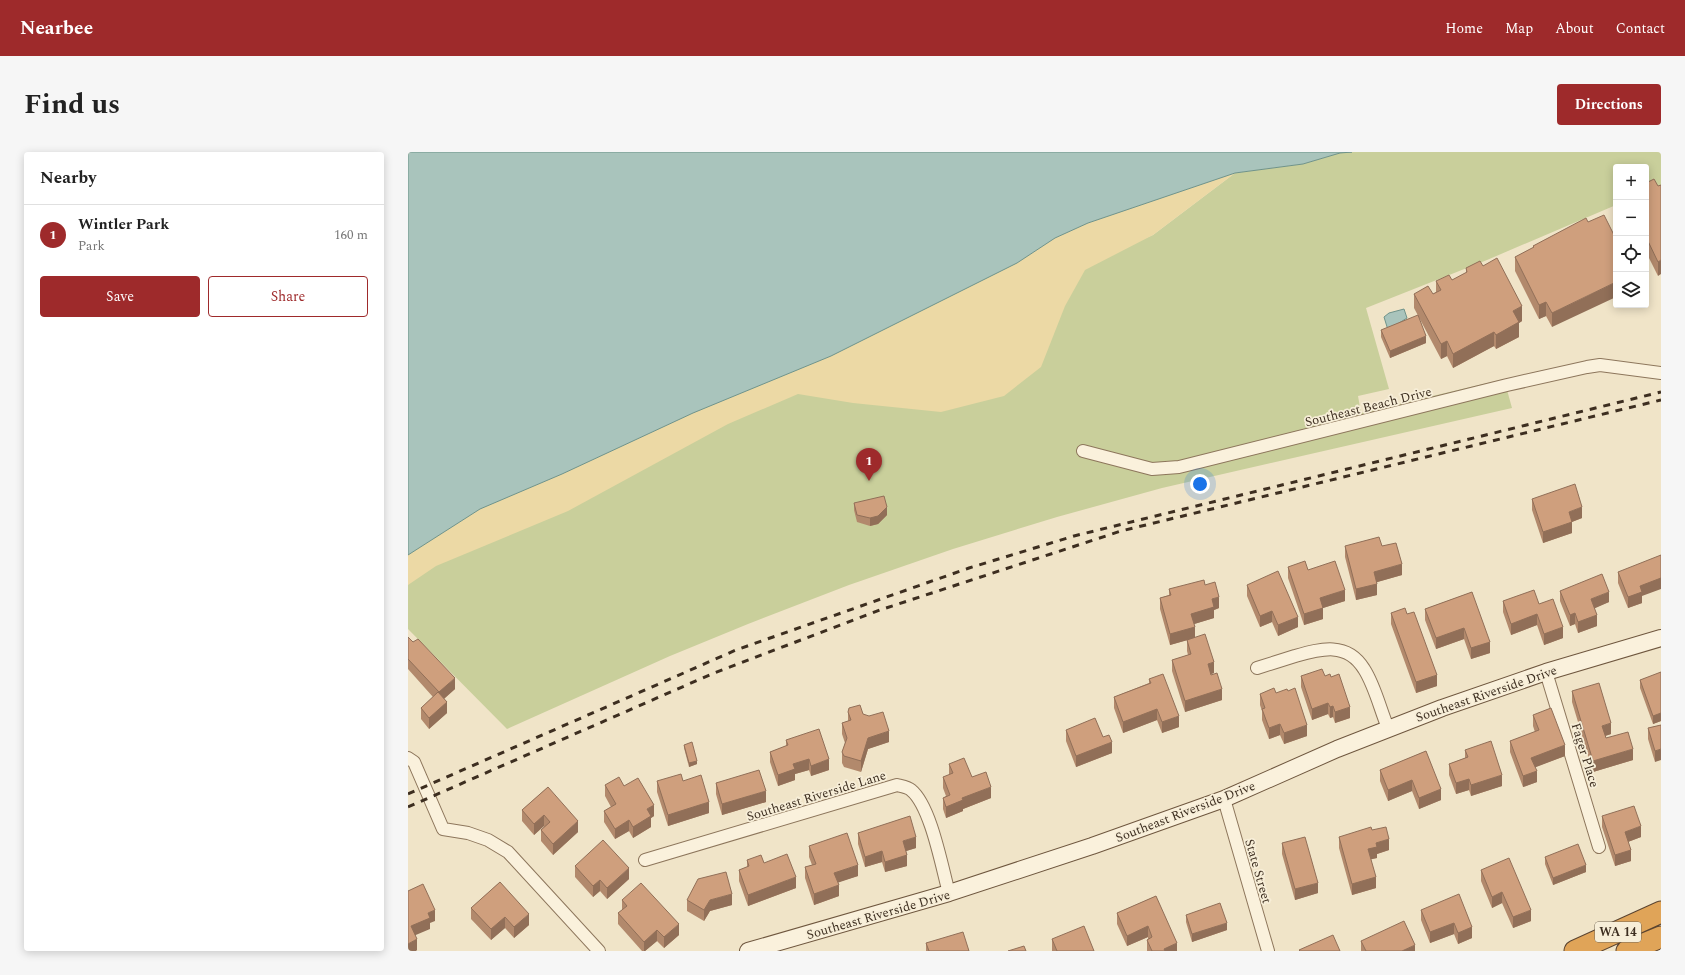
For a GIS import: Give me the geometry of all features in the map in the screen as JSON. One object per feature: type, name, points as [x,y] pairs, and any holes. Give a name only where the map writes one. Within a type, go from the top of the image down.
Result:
[{"type":"highway","name":"WA 14","points":[[1575,951],[1661,912]]},
{"type":"highway","name":"WA 14","points":[[1627,951],[1661,937]]},
{"type":"street","name":"Southeast Beach Drive","points":[[1083,451],[1152,469],[1179,467],[1507,385],[1587,367],[1600,365],[1661,373]]},
{"type":"street","name":"Southeast Riverside Drive","points":[[748,951],[949,893],[1084,848],[1224,799],[1388,728],[1546,672],[1661,638]]},
{"type":"street","points":[[1257,668],[1323,649],[1339,650],[1347,653],[1357,660],[1364,669],[1388,728]]},
{"type":"street","name":"Fager Place","points":[[1546,672],[1599,846]]},
{"type":"street","points":[[408,758],[414,762],[443,829],[468,833],[488,840],[508,852],[599,951]]},
{"type":"street","name":"Southeast Riverside Lane","points":[[645,860],[897,785],[910,788],[918,797],[927,814],[949,893]]},
{"type":"street","name":"State Street","points":[[1224,799],[1268,951]]},
{"type":"green space","points":[[1661,152],[1661,186],[1649,191],[1649,164],[1613,164],[1613,206],[1487,260],[1366,308],[1389,389],[1358,396],[1361,413],[1504,379],[1512,408],[1162,488],[1057,517],[953,549],[849,585],[748,624],[670,656],[507,729],[408,629],[408,555],[1153,235],[1235,173],[1303,164],[1340,153]]},
{"type":"sand","points":[[1235,173],[1153,235],[1085,270],[1065,306],[1041,367],[1004,396],[941,412],[853,403],[798,394],[728,424],[568,511],[436,566],[408,585],[408,555],[480,509],[562,474],[693,413],[831,356],[1017,263],[1055,238],[1088,223]]},
{"type":"water","points":[[408,152],[1352,152],[1340,153],[1303,164],[1235,173],[1088,223],[1055,238],[1017,263],[831,356],[693,413],[562,474],[480,509],[408,555]]},
{"type":"water","points":[[1404,309],[1407,318],[1388,330],[1384,317],[1389,313]]},
{"type":"building","points":[[1654,179],[1658,186],[1661,185],[1661,260],[1658,262],[1649,243],[1649,182]]},
{"type":"building","points":[[1604,215],[1613,233],[1613,283],[1552,313],[1546,302],[1539,305],[1515,257],[1586,218],[1588,222]]},
{"type":"building","points":[[1497,258],[1522,306],[1513,311],[1519,322],[1496,335],[1494,332],[1453,354],[1447,341],[1441,344],[1414,294],[1428,286],[1433,294],[1441,290],[1436,281],[1449,275],[1452,280],[1467,272],[1466,268],[1480,261],[1483,266]]},
{"type":"building","points":[[1418,315],[1426,336],[1390,351],[1381,330]]},
{"type":"building","points":[[1575,484],[1582,507],[1569,512],[1572,522],[1543,532],[1532,499]]},
{"type":"building","points":[[884,496],[887,507],[878,516],[870,518],[857,515],[854,503]]},
{"type":"building","points":[[1379,537],[1382,546],[1396,543],[1402,564],[1374,572],[1377,584],[1356,589],[1345,546]]},
{"type":"building","points":[[1661,555],[1661,578],[1640,586],[1642,592],[1628,597],[1618,572]]},
{"type":"building","points":[[1305,561],[1308,570],[1335,561],[1345,590],[1320,598],[1323,608],[1304,614],[1288,567]]},
{"type":"building","points":[[1278,571],[1298,617],[1278,625],[1272,611],[1260,616],[1247,585]]},
{"type":"building","points":[[1602,574],[1609,592],[1591,599],[1597,615],[1578,622],[1575,613],[1570,615],[1560,591]]},
{"type":"building","points":[[1204,580],[1205,585],[1215,582],[1219,597],[1212,599],[1214,607],[1191,614],[1195,627],[1170,634],[1160,598],[1171,595],[1169,589]]},
{"type":"building","points":[[1534,590],[1539,604],[1553,599],[1563,627],[1544,634],[1537,614],[1511,624],[1503,601]]},
{"type":"building","points":[[1472,592],[1490,642],[1471,648],[1464,628],[1436,638],[1425,609]]},
{"type":"building","points":[[1405,608],[1407,614],[1414,612],[1437,675],[1416,682],[1391,613]]},
{"type":"building","points":[[1205,634],[1214,662],[1208,664],[1211,675],[1217,673],[1222,689],[1185,701],[1172,660],[1191,654],[1187,640]]},
{"type":"building","points":[[408,637],[413,642],[418,639],[455,678],[439,692],[408,659]]},
{"type":"building","points":[[1322,669],[1325,676],[1330,674],[1331,677],[1339,674],[1350,707],[1335,712],[1333,706],[1330,707],[1328,703],[1312,709],[1301,676]]},
{"type":"building","points":[[1661,672],[1661,713],[1653,716],[1640,680]]},
{"type":"building","points":[[1163,674],[1179,716],[1162,722],[1157,709],[1123,722],[1114,697],[1151,683],[1149,679]]},
{"type":"building","points":[[1599,683],[1611,723],[1602,726],[1606,738],[1628,732],[1633,749],[1593,761],[1572,691]]},
{"type":"building","points":[[1274,688],[1276,693],[1295,688],[1307,725],[1284,733],[1280,724],[1269,728],[1262,709],[1265,708],[1260,694]]},
{"type":"building","points":[[438,692],[447,702],[429,718],[421,708]]},
{"type":"building","points":[[860,705],[863,714],[869,716],[883,712],[889,731],[868,738],[861,761],[844,756],[842,752],[847,738],[842,723],[851,720],[848,712],[849,708]]},
{"type":"building","points":[[1551,708],[1565,745],[1531,758],[1537,771],[1523,776],[1510,741],[1539,730],[1533,715]]},
{"type":"building","points":[[1095,718],[1103,737],[1109,735],[1112,742],[1076,756],[1066,730]]},
{"type":"building","points":[[1661,725],[1661,749],[1655,751],[1648,728]]},
{"type":"building","points":[[819,729],[829,759],[811,766],[809,759],[793,764],[795,769],[778,775],[770,752],[788,745],[786,740]]},
{"type":"building","points":[[1491,741],[1502,775],[1471,785],[1469,779],[1456,783],[1449,764],[1468,757],[1465,750]]},
{"type":"building","points":[[692,742],[697,761],[689,763],[684,745]]},
{"type":"building","points":[[1426,751],[1441,789],[1419,798],[1412,780],[1388,790],[1380,770]]},
{"type":"building","points":[[964,758],[972,777],[986,772],[991,787],[962,798],[963,800],[946,807],[943,798],[950,795],[943,777],[953,773],[949,764]]},
{"type":"building","points":[[759,770],[766,791],[722,804],[716,783]]},
{"type":"building","points":[[681,774],[683,781],[701,775],[709,802],[668,815],[657,781]]},
{"type":"building","points":[[619,777],[624,786],[638,778],[654,805],[647,809],[651,816],[633,827],[629,820],[615,829],[604,811],[616,804],[605,785]]},
{"type":"building","points":[[548,787],[578,821],[553,844],[541,830],[550,822],[544,815],[534,824],[522,810]]},
{"type":"building","points":[[1634,806],[1641,826],[1625,832],[1631,850],[1615,855],[1602,816]]},
{"type":"building","points":[[910,816],[916,837],[903,841],[907,855],[885,862],[882,851],[865,857],[858,833]]},
{"type":"building","points":[[1371,827],[1372,830],[1386,827],[1389,839],[1376,843],[1377,847],[1368,849],[1376,877],[1352,884],[1339,837]]},
{"type":"building","points":[[847,833],[858,865],[834,873],[839,885],[814,894],[805,867],[816,864],[809,846]]},
{"type":"building","points":[[1305,837],[1318,883],[1295,889],[1282,843]]},
{"type":"building","points":[[603,840],[629,868],[607,888],[600,880],[593,886],[575,866]]},
{"type":"building","points":[[1578,844],[1586,865],[1553,878],[1545,857]]},
{"type":"building","points":[[787,854],[796,877],[748,895],[739,870],[749,866],[747,860],[761,855],[764,863]]},
{"type":"building","points":[[1509,858],[1531,910],[1513,917],[1502,892],[1492,897],[1481,870]]},
{"type":"building","points":[[726,872],[732,894],[710,900],[704,910],[687,900],[698,879]]},
{"type":"building","points":[[500,882],[529,914],[514,927],[505,917],[491,929],[471,908]]},
{"type":"building","points":[[641,883],[679,924],[664,937],[657,930],[644,942],[618,913],[627,906],[622,900]]},
{"type":"building","points":[[423,884],[435,910],[428,913],[430,918],[411,926],[417,939],[408,944],[408,891]]},
{"type":"building","points":[[1459,894],[1472,927],[1458,933],[1454,923],[1430,932],[1421,910]]},
{"type":"building","points":[[1156,896],[1177,943],[1164,949],[1165,951],[1152,951],[1147,940],[1152,937],[1148,926],[1127,936],[1117,913]]},
{"type":"building","points":[[1220,903],[1227,923],[1192,934],[1186,915]]},
{"type":"building","points":[[1404,921],[1415,945],[1402,951],[1366,951],[1361,941]]},
{"type":"building","points":[[1084,926],[1094,951],[1057,951],[1052,939]]},
{"type":"building","points":[[963,932],[969,951],[929,951],[926,943]]},
{"type":"building","points":[[1333,935],[1340,951],[1299,950]]},
{"type":"building","points":[[1024,946],[1026,951],[1008,951]]},
{"type":"railway","points":[[408,794],[736,650],[969,568],[1074,536],[1661,392]]},
{"type":"railway","points":[[408,807],[714,673],[880,610],[1121,531],[1661,400]]},
{"type":"place","name":"Wintler Park","points":[[869,481]]}]
